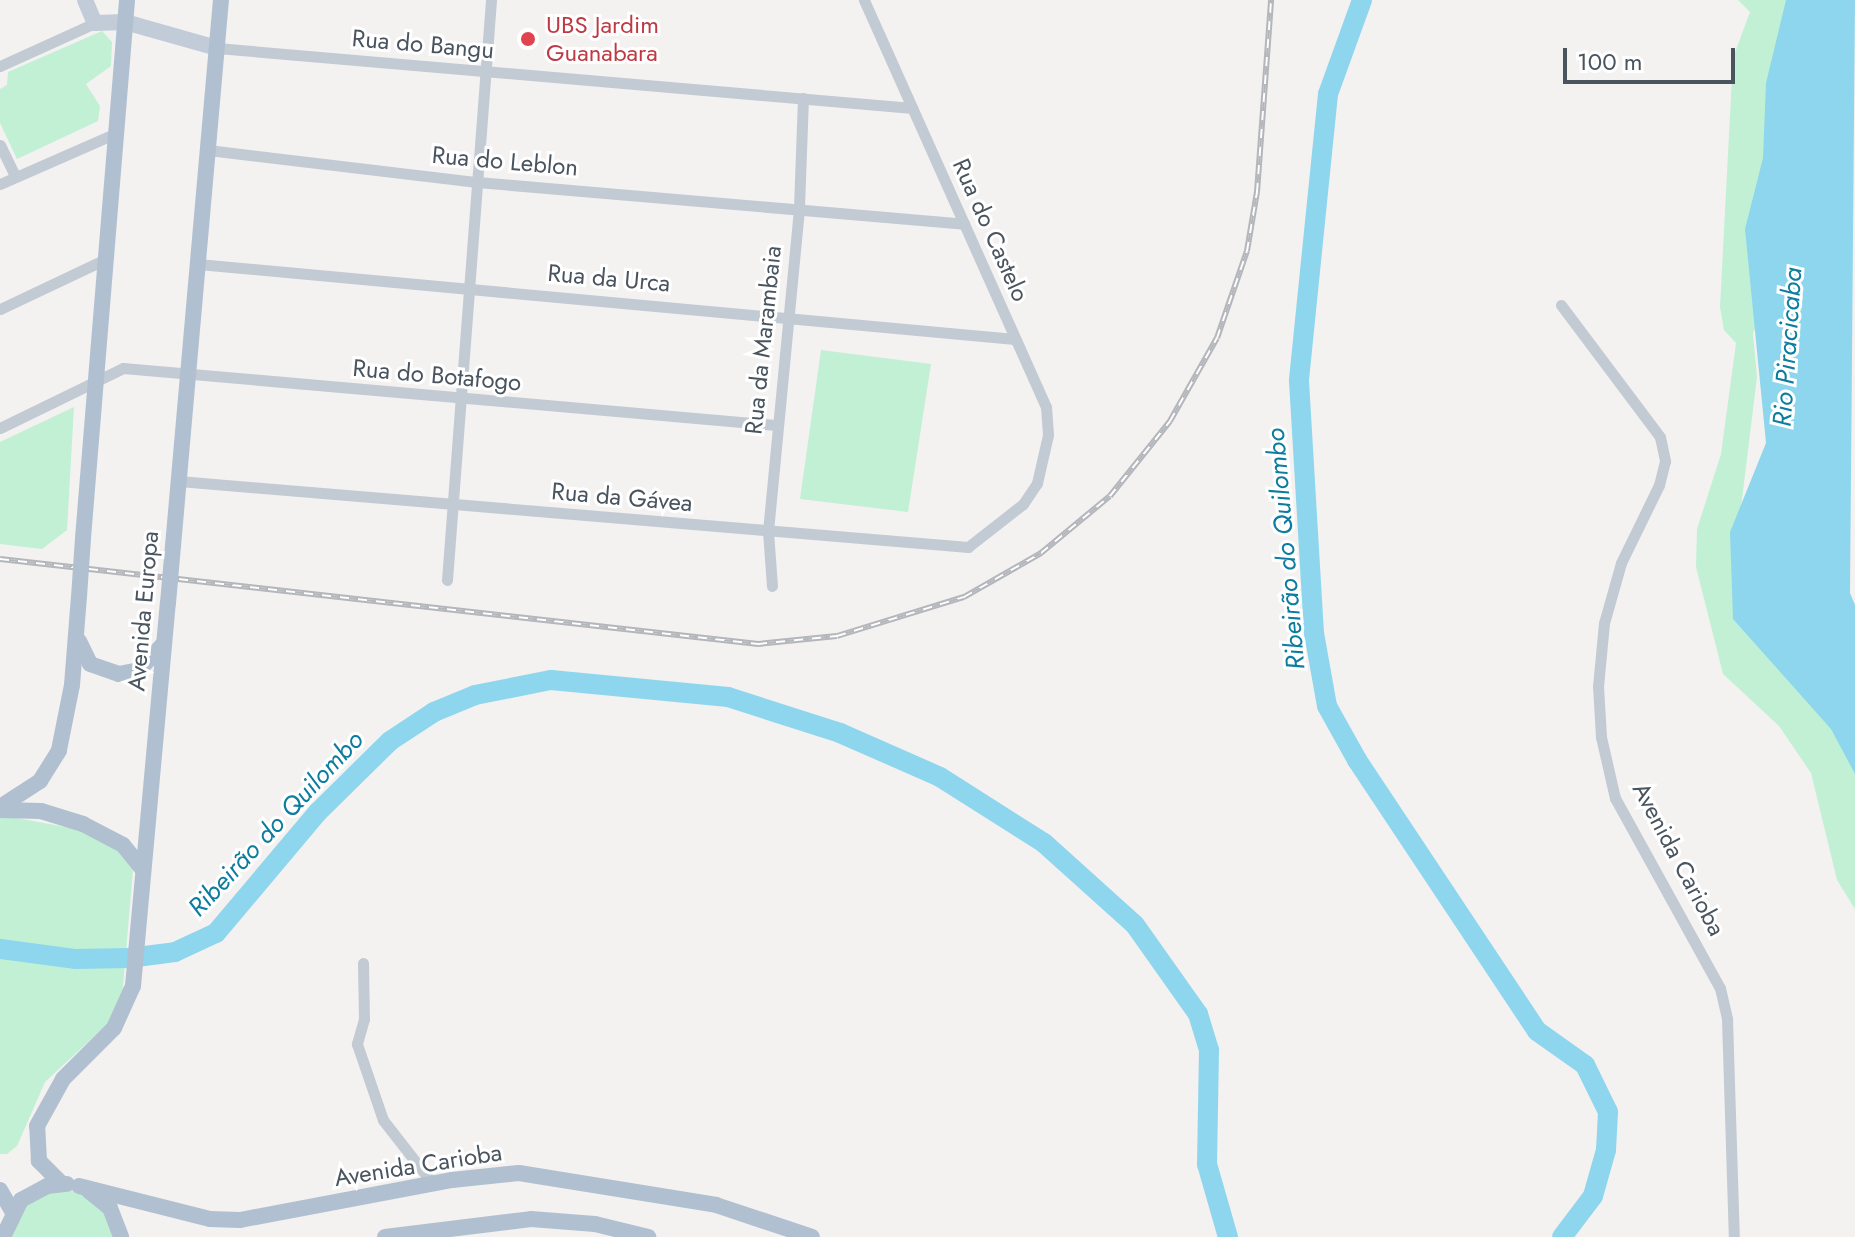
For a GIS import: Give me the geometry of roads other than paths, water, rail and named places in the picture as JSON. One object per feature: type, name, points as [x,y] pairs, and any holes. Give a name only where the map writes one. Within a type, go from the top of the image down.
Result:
[{"type":"main road","points":[[0,808],[27,794],[47,773],[59,750],[68,713],[127,0]]},
{"type":"main road","name":"Avenida Europa","points":[[121,1237],[110,1208],[70,1185],[39,1161],[37,1126],[63,1079],[122,1016],[135,970],[221,0]]},
{"type":"main road","points":[[77,620],[84,657],[110,673],[139,670],[156,655],[165,637]]},
{"type":"main road","points":[[0,808],[41,811],[83,824],[123,845],[143,870]]},
{"type":"main road","name":"Avenida Carioba","points":[[70,1185],[210,1219],[240,1220],[433,1184],[519,1173],[566,1178],[716,1205],[812,1237]]},
{"type":"main road","points":[[2,1232],[12,1211],[33,1191],[70,1185]]},
{"type":"main road","points":[[0,1190],[12,1211]]},
{"type":"main road","points":[[385,1237],[531,1219],[595,1224],[648,1237]]},
{"type":"street","points":[[85,0],[95,23]]},
{"type":"street","points":[[447,580],[491,0]]},
{"type":"street","name":"Rua do Castelo","points":[[864,0],[1046,407],[1048,435],[1037,483]]},
{"type":"street","points":[[0,66],[95,23],[125,22],[217,48]]},
{"type":"street","name":"Rua do Bangu","points":[[217,48],[912,108]]},
{"type":"street","name":"Rua da Marambaia","points":[[772,586],[768,531],[799,207],[803,98]]},
{"type":"street","points":[[0,184],[116,133]]},
{"type":"street","points":[[0,145],[15,176]]},
{"type":"street","name":"Rua do Leblon","points":[[208,150],[477,182],[799,207],[964,224]]},
{"type":"street","points":[[0,309],[106,259]]},
{"type":"street","name":"Rua da Urca","points":[[198,264],[1015,339]]},
{"type":"street","name":"Avenida Carioba","points":[[1561,305],[1660,437],[1665,461],[1659,485],[1621,563],[1604,623],[1598,686],[1601,737],[1615,798],[1720,988],[1727,1019],[1734,1237]]},
{"type":"street","name":"Rua do Botafogo","points":[[0,428],[97,377],[123,368],[461,400],[776,425]]},
{"type":"street","name":"Rua da Gávea","points":[[179,481],[968,547],[1023,504],[1037,483]]},
{"type":"street","points":[[363,963],[364,1019],[357,1044],[383,1120],[433,1184]]},
{"type":"water","name":"Rio Piracicaba","points":[[1786,0],[1855,0],[1850,593],[1855,605],[1855,774],[1831,729],[1733,619],[1730,532],[1766,443],[1745,229],[1763,158],[1766,83]]},
{"type":"waterway","name":"Ribeirão do Quilombo","points":[[1362,0],[1328,94],[1299,381],[1314,633],[1327,706],[1357,760],[1537,1031],[1585,1065],[1608,1112],[1606,1150],[1593,1196],[1562,1237]]},
{"type":"waterway","name":"Ribeirão do Quilombo","points":[[0,949],[76,959],[129,958],[175,952],[216,933],[318,812],[390,741],[434,712],[475,695],[551,680],[728,697],[840,733],[940,777],[1044,843],[1135,925],[1198,1014],[1209,1050],[1207,1164],[1228,1237]]},
{"type":"railway","points":[[0,559],[758,644],[837,636],[964,597],[1041,553],[1110,496],[1170,421],[1217,338],[1247,251],[1257,192],[1271,0]]},
{"type":"place","name":"UBS Jardim Guanabara","points":[[528,39]]}]
